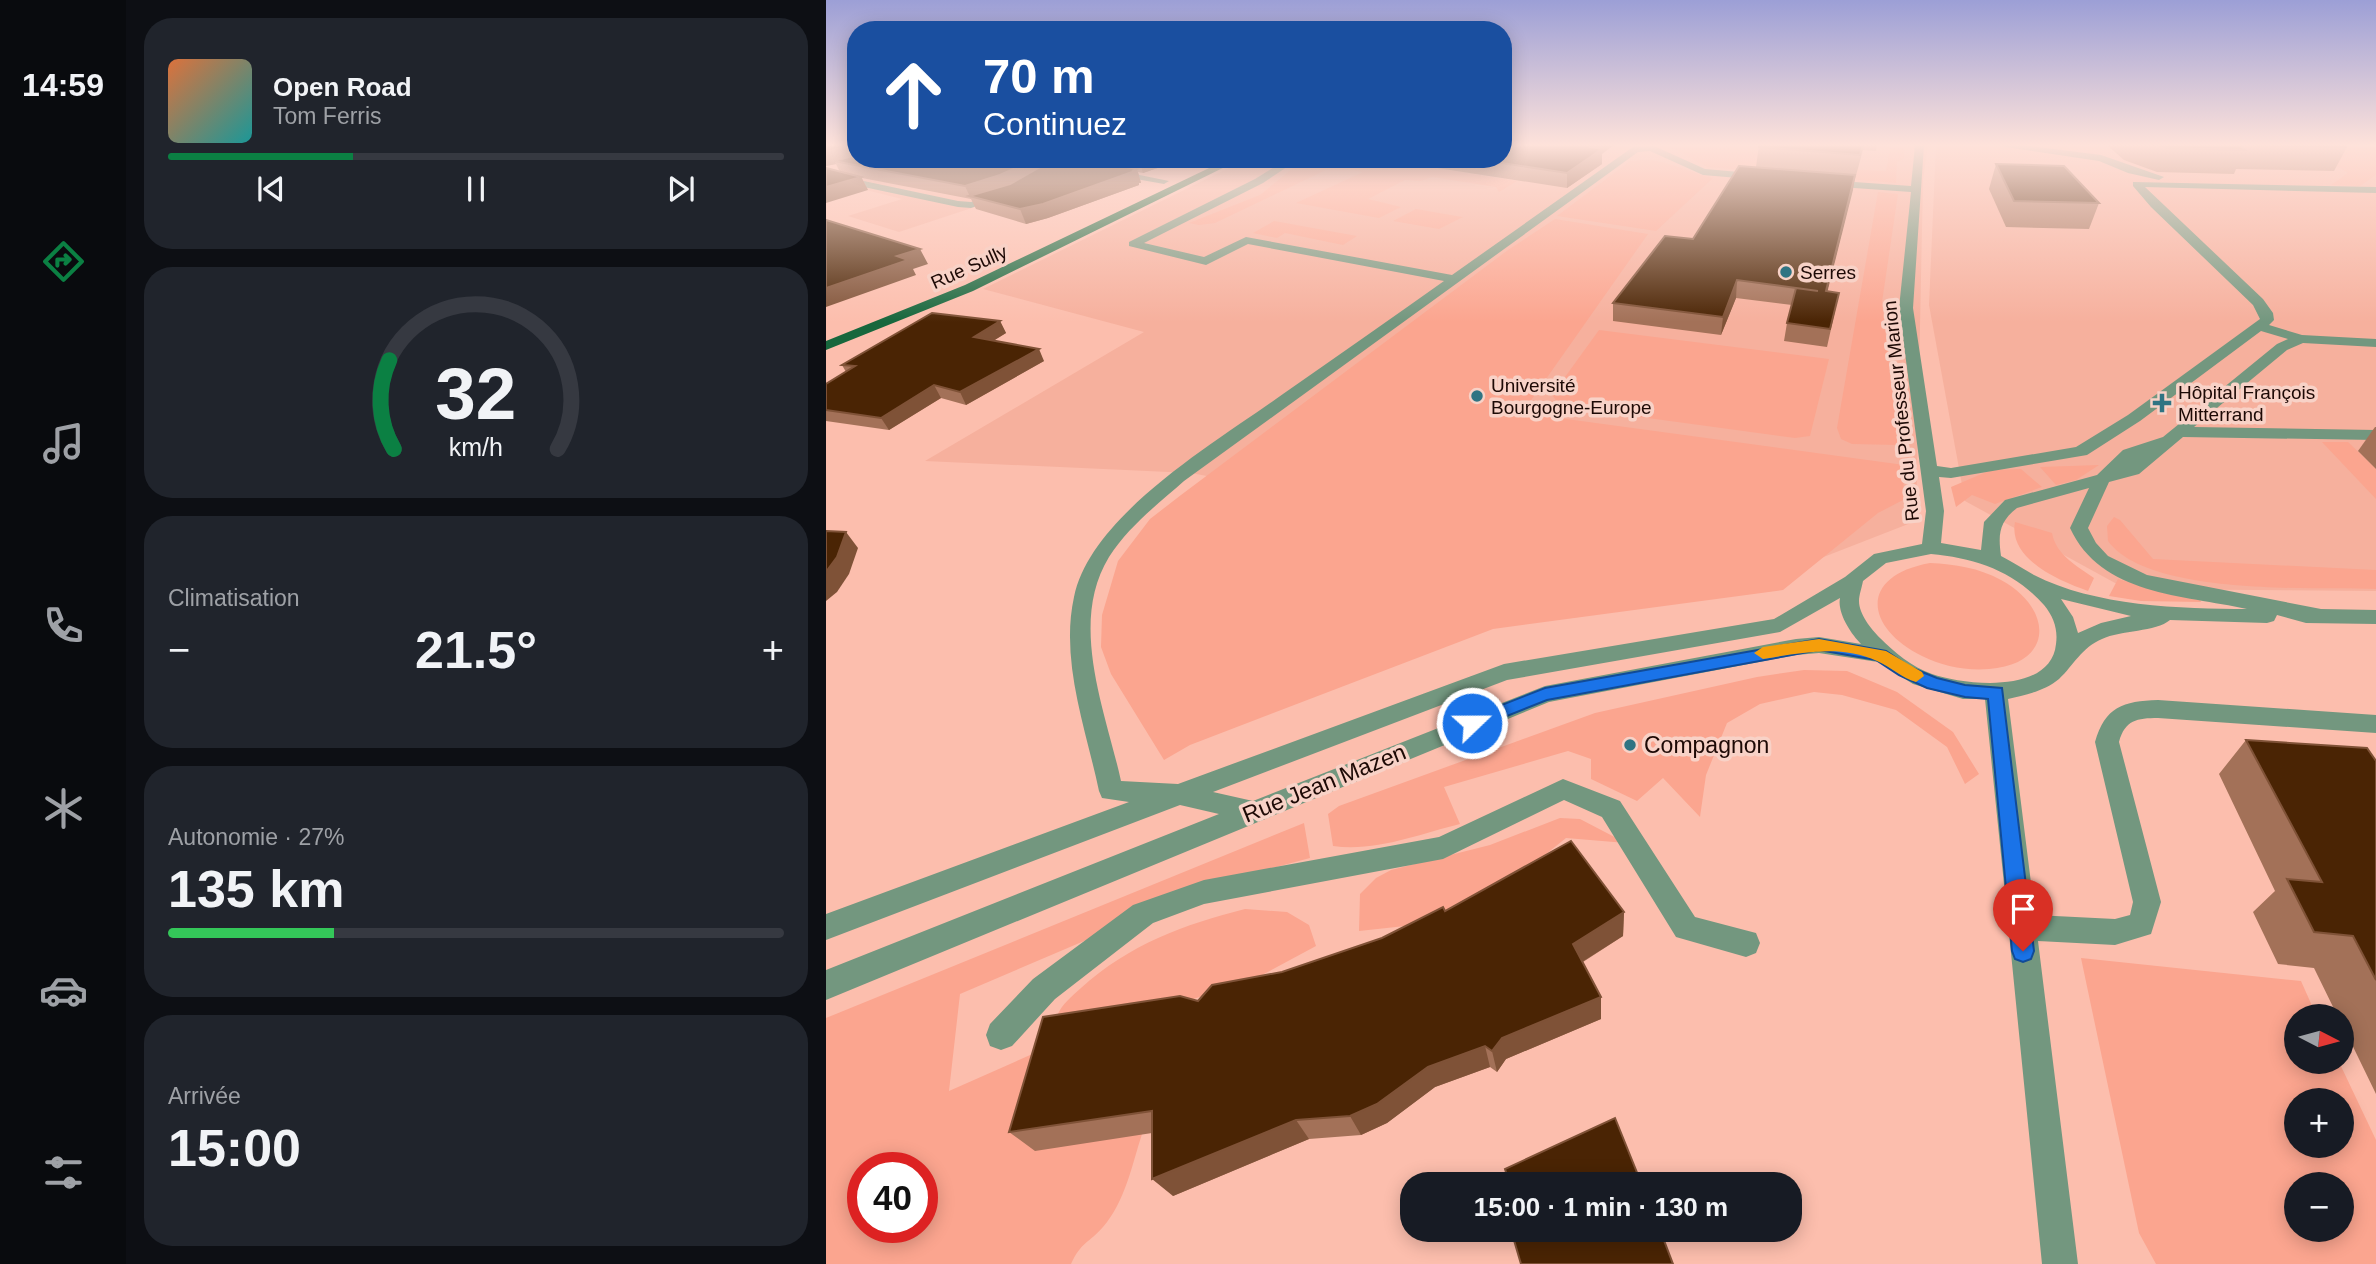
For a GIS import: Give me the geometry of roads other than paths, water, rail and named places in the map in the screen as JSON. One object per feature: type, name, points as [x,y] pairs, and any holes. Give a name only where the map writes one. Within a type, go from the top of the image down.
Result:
[{"type":"main road","name":"Rue Sully","points":[[1007,255],[1115,204]]},
{"type":"main road","name":"Rue Sully","points":[[826,346],[969,288],[1143,204]]},
{"type":"street","points":[[1213,204],[1133,244],[1206,261],[1246,240],[1455,279]]},
{"type":"street","points":[[1254,812],[1178,794],[1111,791],[1087,682],[1079,616],[1092,571],[1118,533],[1178,477],[1559,204]]},
{"type":"street","name":"Rue du Professeur Marion","points":[[1913,204],[1906,308],[1931,471],[1935,515],[1931,548]]},
{"type":"street","points":[[1931,471],[1951,473],[1972,467],[2032,461],[2075,463],[2097,458],[2134,435],[2134,418],[2267,320],[2266,313],[2258,302],[2154,204]]},
{"type":"street","points":[[2259,326],[2301,339],[2376,343]]},
{"type":"street","points":[[2301,339],[2281,347],[2175,436],[2133,452],[2110,466],[2079,528],[2090,550],[2115,568],[2160,585],[2320,616]]},
{"type":"street","points":[[2175,436],[2376,435]]},
{"type":"street","points":[[1992,560],[1991,524],[1998,512],[2011,504],[2102,478]]},
{"type":"street","points":[[2173,616],[2085,636],[2074,645],[2052,675],[2028,687],[1996,693],[1965,691],[1933,683],[1905,671],[1880,655],[1862,636],[1851,616],[1848,597],[1853,581],[1865,566],[1883,556],[1905,549],[1931,548],[1961,551],[1992,560],[2023,576],[2078,598],[2173,616],[2376,617]]},
{"type":"street","points":[[2023,576],[2046,594],[2062,614],[2068,636],[2065,657]]},
{"type":"street","name":"Rue Jean Mazen","points":[[826,927],[1504,672],[1780,625],[1853,581]]},
{"type":"street","name":"Rue Jean Mazen","points":[[826,985],[1545,694],[1796,647],[1819,645],[1880,655]]},
{"type":"street","points":[[1996,693],[2020,926],[2060,1264]]},
{"type":"street","points":[[2020,926],[2115,932],[2141,925],[2147,902],[2107,742],[2110,727],[2119,716],[2136,709],[2158,709],[2376,724]]},
{"type":"street","points":[[1000,1035],[1044,989],[1143,914],[1204,892],[1443,848],[1563,789],[1611,809],[1686,928],[1746,943]]},
{"type":"place","name":"Serres","points":[[1786,272]]},
{"type":"place","name":"Université Bourgogne-Europe","points":[[1477,396]]},
{"type":"place","name":"Hôpital François Mitterrand","points":[[2162,403]]},
{"type":"place","name":"Compagnon","points":[[1630,745]]}]
